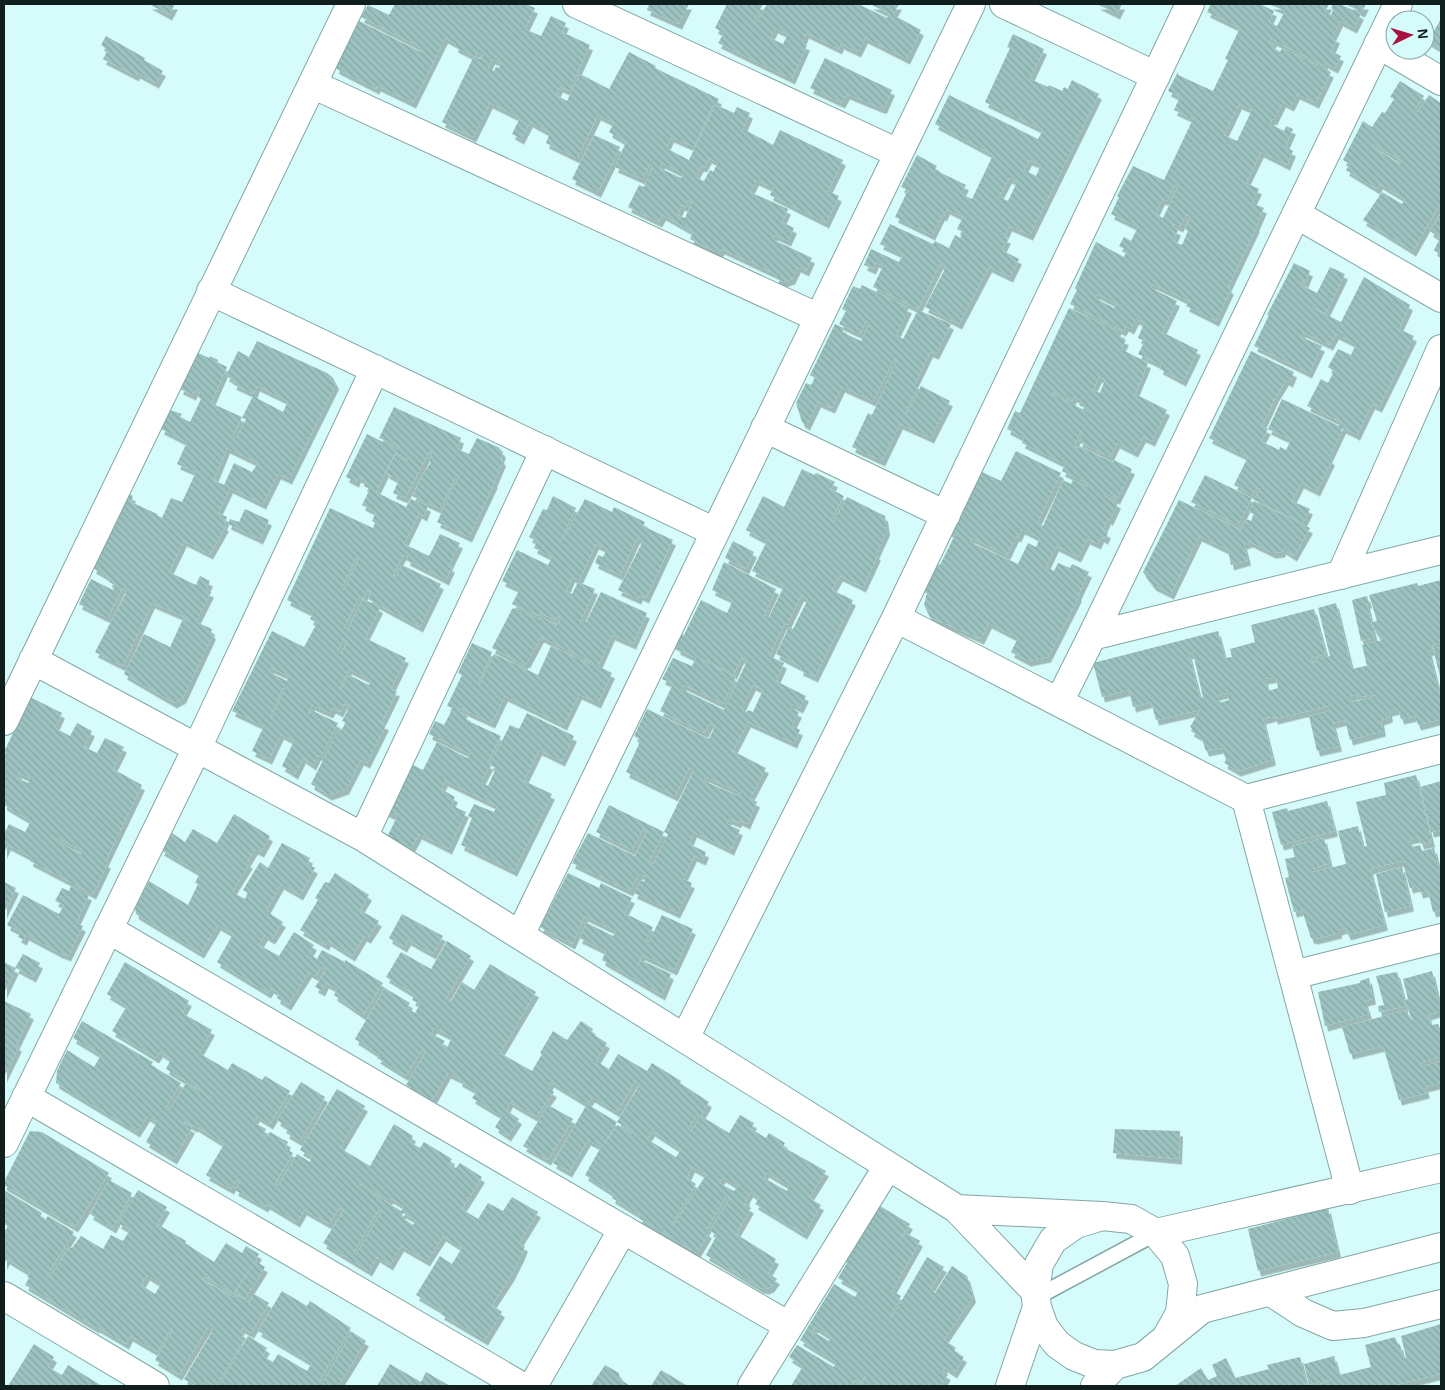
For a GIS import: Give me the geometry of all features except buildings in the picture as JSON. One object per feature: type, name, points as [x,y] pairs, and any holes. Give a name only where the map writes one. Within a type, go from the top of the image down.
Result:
[{"type":"street","points":[[4,721],[351,4]]},
{"type":"street","points":[[577,4],[898,153]]},
{"type":"street","points":[[520,935],[971,4]]},
{"type":"street","points":[[1004,4],[1156,76]]},
{"type":"street","points":[[685,1038],[896,618],[1190,4]]},
{"type":"street","points":[[1059,702],[1398,4]]},
{"type":"street","points":[[1378,44],[1441,81]]},
{"type":"street","points":[[312,84],[819,318]]},
{"type":"street","points":[[1296,214],[1441,298]]},
{"type":"street","points":[[211,291],[715,532]]},
{"type":"street","points":[[1341,575],[1441,349]]},
{"type":"street","points":[[4,1143],[196,748],[374,369]]},
{"type":"street","points":[[765,428],[946,515]]},
{"type":"street","points":[[363,837],[545,450]]},
{"type":"street","points":[[1092,636],[1441,550]]},
{"type":"street","points":[[896,618],[1246,800],[1441,749]]},
{"type":"street","points":[[33,660],[363,837],[957,1209],[1036,1299],[1044,1326],[1057,1344],[1074,1356],[1094,1364],[1115,1365],[1143,1357],[1202,1309],[1441,1247]]},
{"type":"street","points":[[1246,800],[1350,1190]]},
{"type":"street","points":[[108,929],[789,1326]]},
{"type":"street","points":[[1293,975],[1441,938]]},
{"type":"street","points":[[26,1097],[520,1386]]},
{"type":"street","points":[[752,1386],[888,1166]]},
{"type":"street","points":[[1156,1233],[1350,1190],[1441,1167]]},
{"type":"street","points":[[957,1209],[1131,1219],[1156,1233],[1174,1256],[1183,1284],[1180,1313],[1166,1338]]},
{"type":"street","points":[[1010,1386],[1036,1299],[1039,1264],[1054,1240],[1076,1224],[1102,1216]]},
{"type":"street","points":[[533,1386],[623,1230]]},
{"type":"street","points":[[1271,1292],[1303,1313],[1333,1326],[1364,1323],[1441,1304]]},
{"type":"street","points":[[4,1296],[154,1386]]},
{"type":"street","points":[[1095,1386],[1115,1365]]},
{"type":"lane","points":[[1036,1299],[1156,1233]]}]
